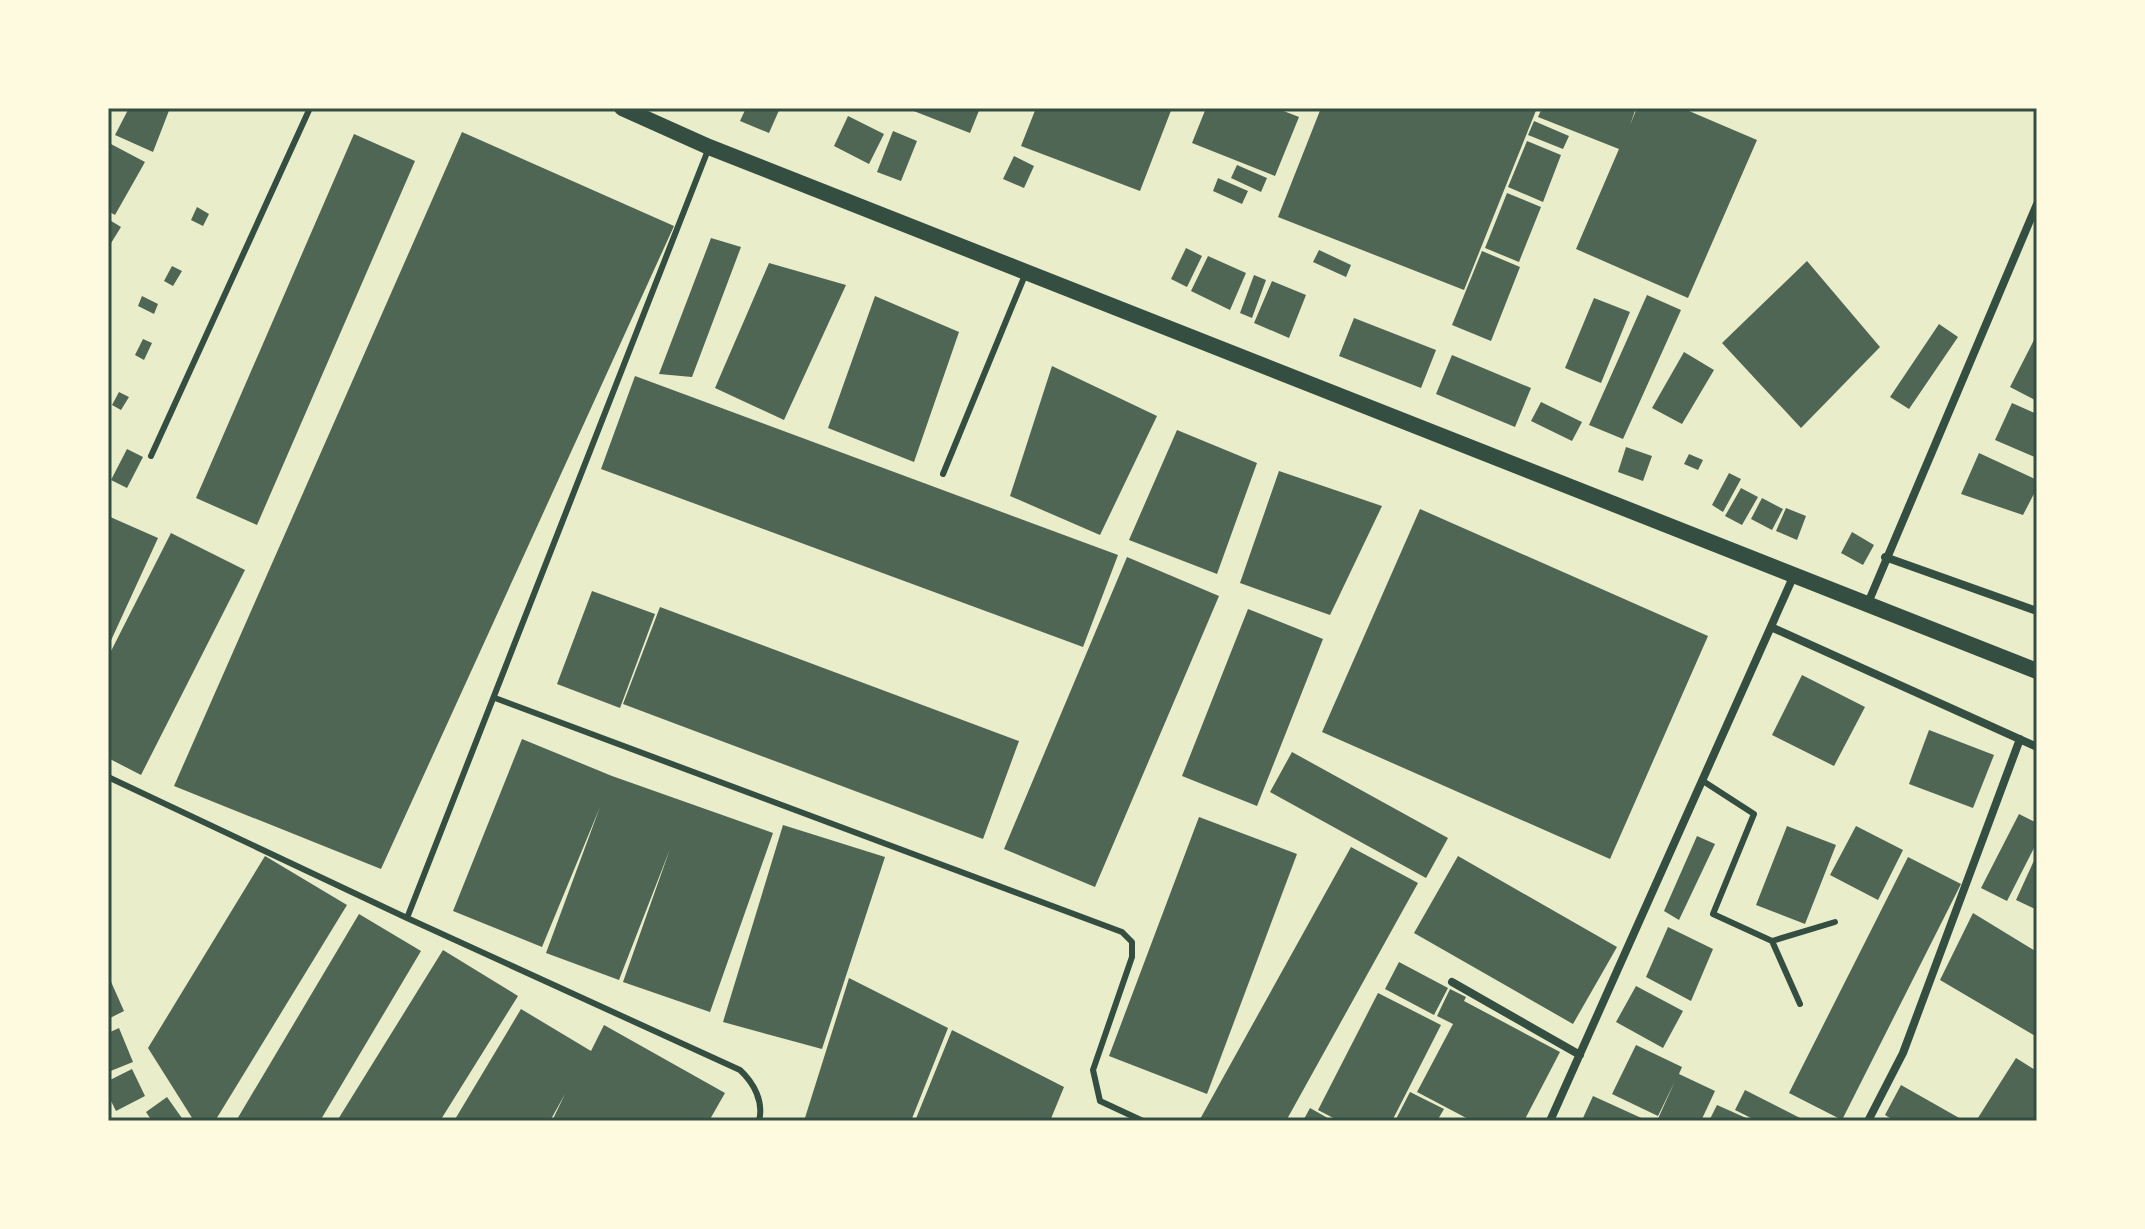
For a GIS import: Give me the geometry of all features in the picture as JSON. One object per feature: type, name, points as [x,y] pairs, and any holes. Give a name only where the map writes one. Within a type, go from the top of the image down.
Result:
[{"type":"main road","points":[[622,108],[709,147],[2037,671]]},
{"type":"street","points":[[1868,603],[2037,204]]},
{"type":"street","points":[[1885,557],[2037,611]]},
{"type":"street","points":[[1550,1121],[1794,575]]},
{"type":"street","points":[[1771,627],[2037,747]]},
{"type":"street","points":[[1868,1121],[1903,1053],[2020,739]]},
{"type":"street","points":[[1452,982],[1580,1055]]},
{"type":"lane","points":[[151,456],[310,108]]},
{"type":"lane","points":[[407,918],[709,147]]},
{"type":"lane","points":[[943,474],[1026,272]]},
{"type":"lane","points":[[495,698],[1122,932],[1132,942],[1132,957],[1093,1070],[1093,1085],[1100,1101],[1143,1121]]},
{"type":"lane","points":[[108,777],[740,1070],[752,1080],[761,1111],[759,1121]]},
{"type":"lane","points":[[1703,781],[1754,814],[1713,914],[1772,941],[1835,922]]},
{"type":"lane","points":[[1772,941],[1800,1004]]},
{"type":"building","points":[[129,108],[170,108],[153,152],[115,135]]},
{"type":"building","points":[[746,108],[780,108],[769,133],[740,121]]},
{"type":"building","points":[[906,108],[980,108],[970,133]]},
{"type":"building","points":[[1036,108],[1172,108],[1140,191],[1021,146]]},
{"type":"building","points":[[1206,108],[1276,108],[1299,117],[1275,176],[1192,143]]},
{"type":"building","points":[[1321,108],[1537,108],[1464,290],[1278,217]]},
{"type":"building","points":[[1542,108],[1636,108],[1630,125],[1637,108],[1682,108],[1757,140],[1688,298],[1576,249],[1619,149],[1538,117]]},
{"type":"building","points":[[848,116],[884,134],[869,164],[834,146]]},
{"type":"building","points":[[1534,121],[1569,136],[1563,149],[1528,135]]},
{"type":"building","points":[[893,131],[917,141],[901,181],[877,172]]},
{"type":"building","points":[[462,132],[674,226],[381,869],[174,786]]},
{"type":"building","points":[[354,134],[415,161],[257,525],[196,498]]},
{"type":"building","points":[[1527,141],[1561,155],[1543,202],[1508,187]]},
{"type":"building","points":[[109,143],[145,162],[115,215],[108,211]]},
{"type":"building","points":[[1014,156],[1034,166],[1024,188],[1003,179]]},
{"type":"building","points":[[1237,165],[1267,178],[1261,192],[1231,178]]},
{"type":"building","points":[[1218,178],[1248,191],[1242,204],[1213,191]]},
{"type":"building","points":[[1507,193],[1541,207],[1519,262],[1485,248]]},
{"type":"building","points":[[197,207],[209,214],[203,226],[191,220]]},
{"type":"building","points":[[108,219],[121,227],[108,248]]},
{"type":"building","points":[[711,238],[741,247],[692,377],[659,374]]},
{"type":"building","points":[[1186,248],[1202,256],[1187,287],[1171,279]]},
{"type":"building","points":[[1319,250],[1351,265],[1346,277],[1313,262]]},
{"type":"building","points":[[1482,251],[1520,267],[1491,341],[1452,325]]},
{"type":"building","points":[[1208,256],[1246,273],[1230,310],[1191,291]]},
{"type":"building","points":[[1807,261],[1880,347],[1801,428],[1722,343]]},
{"type":"building","points":[[769,263],[846,285],[784,420],[715,388]]},
{"type":"building","points":[[172,266],[182,271],[173,286],[164,281]]},
{"type":"building","points":[[1254,275],[1266,280],[1252,318],[1240,313]]},
{"type":"building","points":[[1272,281],[1306,295],[1289,338],[1254,323]]},
{"type":"building","points":[[1647,295],[1681,310],[1623,439],[1589,425]]},
{"type":"building","points":[[142,296],[158,304],[154,314],[138,306]]},
{"type":"building","points":[[875,296],[959,332],[914,462],[828,428]]},
{"type":"building","points":[[1594,298],[1630,312],[1601,383],[1565,368]]},
{"type":"building","points":[[1354,318],[1436,350],[1421,388],[1339,356]]},
{"type":"building","points":[[1939,324],[1958,337],[1909,409],[1890,397]]},
{"type":"building","points":[[2037,334],[2037,401],[2010,387]]},
{"type":"building","points":[[143,339],[152,343],[144,360],[135,355]]},
{"type":"building","points":[[1684,352],[1714,370],[1682,424],[1652,408]]},
{"type":"building","points":[[1452,355],[1531,388],[1515,427],[1436,394]]},
{"type":"building","points":[[1052,366],[1157,416],[1100,535],[1010,496]]},
{"type":"building","points":[[635,376],[1118,555],[1083,647],[601,469]]},
{"type":"building","points":[[119,392],[129,397],[121,410],[112,405]]},
{"type":"building","points":[[1541,402],[1582,422],[1572,441],[1531,421]]},
{"type":"building","points":[[2012,403],[2037,414],[2037,458],[1995,440]]},
{"type":"building","points":[[1177,430],[1257,463],[1217,574],[1129,540]]},
{"type":"building","points":[[1626,447],[1652,456],[1643,481],[1618,472]]},
{"type":"building","points":[[127,449],[143,457],[127,488],[111,480]]},
{"type":"building","points":[[1979,453],[2037,480],[2037,488],[2023,515],[1961,494]]},
{"type":"building","points":[[1689,454],[1703,460],[1698,470],[1684,464]]},
{"type":"building","points":[[1279,471],[1382,506],[1330,615],[1240,583]]},
{"type":"building","points":[[1729,473],[1741,479],[1723,512],[1712,505]]},
{"type":"building","points":[[1741,488],[1758,497],[1742,525],[1725,516]]},
{"type":"building","points":[[1762,498],[1783,509],[1772,530],[1751,519]]},
{"type":"building","points":[[1786,508],[1806,516],[1797,540],[1776,531]]},
{"type":"building","points":[[1420,509],[1708,636],[1610,859],[1322,732]]},
{"type":"building","points":[[108,516],[158,538],[108,647]]},
{"type":"building","points":[[1852,532],[1874,545],[1863,565],[1841,553]]},
{"type":"building","points":[[171,533],[245,570],[141,775],[108,758],[108,657]]},
{"type":"building","points":[[1127,557],[1219,596],[1095,887],[1004,849]]},
{"type":"building","points":[[592,591],[655,614],[620,708],[557,684]]},
{"type":"building","points":[[660,607],[1019,741],[983,839],[623,704]]},
{"type":"building","points":[[1248,609],[1323,639],[1257,806],[1182,776]]},
{"type":"building","points":[[1802,675],[1865,707],[1834,766],[1772,735]]},
{"type":"building","points":[[1929,730],[1994,755],[1973,808],[1909,784]]},
{"type":"building","points":[[522,739],[612,776],[773,833],[710,1012],[623,982],[670,849],[619,980],[546,953],[600,807],[542,947],[453,911]]},
{"type":"building","points":[[1292,752],[1448,838],[1426,878],[1270,792]]},
{"type":"building","points":[[2019,814],[2037,823],[2037,842],[2007,901],[1981,888]]},
{"type":"building","points":[[1199,817],[1297,854],[1207,1094],[1109,1056]]},
{"type":"building","points":[[783,825],[885,857],[822,1049],[723,1022]]},
{"type":"building","points":[[1787,826],[1836,845],[1805,924],[1756,905]]},
{"type":"building","points":[[1856,826],[1903,850],[1878,900],[1830,875]]},
{"type":"building","points":[[1697,836],[1715,844],[1679,920],[1664,911]]},
{"type":"building","points":[[1351,847],[1418,883],[1286,1121],[1199,1121]]},
{"type":"building","points":[[2037,854],[2037,910],[2016,900]]},
{"type":"building","points":[[265,856],[347,905],[215,1121],[194,1121],[148,1048]]},
{"type":"building","points":[[1458,856],[1617,947],[1573,1024],[1414,933]]},
{"type":"building","points":[[1908,857],[1961,884],[1842,1120],[1789,1093]]},
{"type":"building","points":[[1973,913],[2037,952],[2037,1037],[1940,980]]},
{"type":"building","points":[[359,914],[421,951],[320,1121],[236,1121]]},
{"type":"building","points":[[1668,927],[1713,949],[1691,1001],[1646,977]]},
{"type":"building","points":[[443,950],[518,996],[440,1121],[337,1121]]},
{"type":"building","points":[[1399,962],[1448,988],[1434,1015],[1385,989]]},
{"type":"building","points":[[108,975],[124,1011],[108,1019]]},
{"type":"building","points":[[849,978],[948,1028],[911,1121],[804,1121]]},
{"type":"building","points":[[1636,986],[1683,1011],[1663,1048],[1616,1022]]},
{"type":"building","points":[[1450,989],[1466,997],[1464,1001],[1560,1052],[1524,1121],[1472,1121],[1417,1092],[1453,1024],[1437,1016]]},
{"type":"building","points":[[1378,993],[1441,1025],[1392,1121],[1339,1121],[1318,1110]]},
{"type":"building","points":[[521,1009],[591,1051],[604,1025],[725,1093],[709,1121],[552,1121],[565,1094],[550,1121],[454,1121]]},
{"type":"building","points":[[119,1028],[133,1062],[108,1072],[108,1033]]},
{"type":"building","points":[[952,1030],[1064,1087],[1050,1121],[915,1121]]},
{"type":"building","points":[[1636,1045],[1682,1067],[1679,1074],[1715,1091],[1701,1121],[1657,1121],[1675,1081],[1658,1116],[1612,1094]]},
{"type":"building","points":[[2016,1058],[2037,1071],[2037,1121],[1976,1121]]},
{"type":"building","points":[[132,1069],[145,1096],[116,1111],[108,1095],[108,1081]]},
{"type":"building","points":[[1901,1085],[1961,1119],[1895,1121],[1885,1115]]},
{"type":"building","points":[[1745,1090],[1806,1121],[1757,1121],[1735,1110]]},
{"type":"building","points":[[1410,1092],[1444,1109],[1437,1121],[1395,1121]]},
{"type":"building","points":[[1593,1096],[1648,1121],[1590,1121],[1583,1118]]},
{"type":"building","points":[[167,1097],[184,1121],[152,1121],[146,1112]]},
{"type":"building","points":[[1717,1105],[1753,1121],[1709,1121]]},
{"type":"building","points":[[1310,1108],[1333,1121],[1303,1121]]}]
